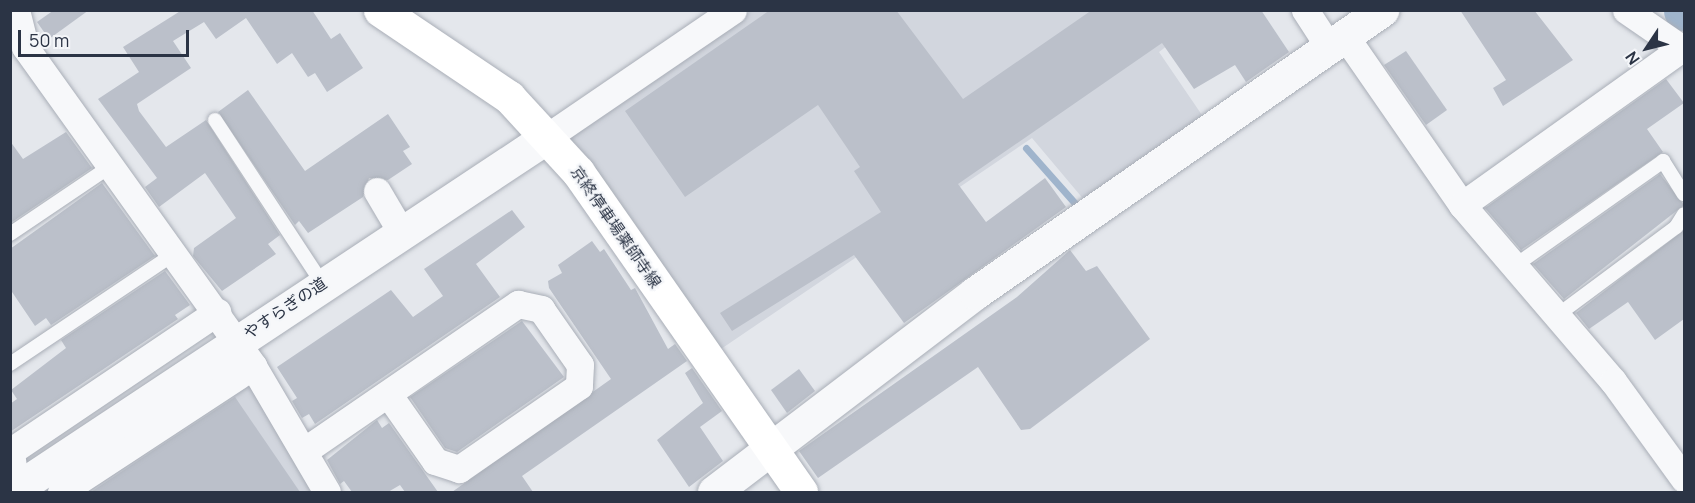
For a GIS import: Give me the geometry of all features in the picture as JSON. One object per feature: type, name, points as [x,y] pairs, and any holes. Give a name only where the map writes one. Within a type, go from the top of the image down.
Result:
[{"type":"main road","name":"京終停車場薬師寺線","points":[[380,10],[509,97],[578,172],[801,492]]},
{"type":"street","points":[[16,10],[25,47],[217,312],[245,354],[327,492]]},
{"type":"street","points":[[1305,10],[1337,41],[1462,205],[1555,317],[1613,381],[1684,479]]},
{"type":"street","points":[[714,492],[975,293],[1382,10]]},
{"type":"street","points":[[1462,205],[1683,49],[1626,10]]},
{"type":"street","points":[[547,137],[718,15]]},
{"type":"street","name":"やすらぎの道","points":[[21,488],[245,354],[322,283],[400,230],[547,137]]},
{"type":"street","points":[[377,191],[400,230]]},
{"type":"street","points":[[304,451],[518,303],[541,309],[580,365],[579,386],[459,469],[435,461],[388,394]]},
{"type":"street","points":[[21,488],[11,451],[217,312]]},
{"type":"street","points":[[61,492],[245,354]]},
{"type":"lane","points":[[215,120],[322,283]]},
{"type":"lane","points":[[1513,267],[1663,161],[1684,194]]},
{"type":"lane","points":[[10,234],[111,166]]},
{"type":"lane","points":[[1555,317],[1676,226],[1684,214]]},
{"type":"lane","points":[[10,364],[174,254]]},
{"type":"shaded area","points":[[751,11],[1212,11],[1159,52],[1206,121],[1085,201],[1032,138],[721,349],[628,214],[562,134]]},
{"type":"shaded area","points":[[249,378],[314,492],[75,492]]},
{"type":"building","points":[[54,10],[89,10],[49,39],[37,22]]},
{"type":"building","points":[[182,10],[312,10],[331,39],[340,33],[363,68],[327,92],[315,73],[308,77],[292,53],[277,64],[246,18],[216,39],[204,22],[173,41],[191,68],[137,104],[139,111],[166,147],[206,120],[280,235],[268,244],[276,254],[222,291],[193,256],[194,248],[236,218],[205,173],[159,207],[145,187],[157,178],[98,99],[139,72],[123,47]]},
{"type":"building","points":[[770,10],[896,10],[963,99],[1092,10],[1261,10],[1289,52],[1246,82],[1235,65],[1194,89],[1162,43],[958,184],[986,222],[1045,178],[1066,207],[904,323],[854,255],[732,331],[720,313],[881,212],[854,171],[860,167],[818,105],[685,197],[625,111]]},
{"type":"building","points":[[1460,10],[1534,10],[1573,60],[1503,106],[1493,88],[1506,80]]},
{"type":"building","points":[[1406,51],[1447,110],[1426,125],[1384,65]]},
{"type":"building","points":[[1666,79],[1684,103],[1647,129],[1663,152],[1521,250],[1485,208]]},
{"type":"building","points":[[248,90],[305,171],[388,114],[410,147],[403,151],[412,164],[388,180],[369,178],[363,197],[308,233],[299,221],[295,225],[218,112]]},
{"type":"building","points":[[66,132],[92,168],[12,222],[10,141],[23,159]]},
{"type":"building","points":[[1660,174],[1684,205],[1564,299],[1533,264]]},
{"type":"building","points":[[102,183],[155,256],[51,325],[46,318],[35,326],[10,289],[10,249]]},
{"type":"building","points":[[512,210],[525,227],[476,264],[500,297],[315,424],[309,414],[302,418],[292,401],[297,398],[277,367],[391,290],[413,317],[443,296],[424,269]]},
{"type":"building","points":[[1684,230],[1684,319],[1655,340],[1628,302],[1589,329],[1576,313]]},
{"type":"building","points":[[592,241],[600,252],[604,249],[631,290],[635,288],[668,349],[675,344],[687,361],[522,476],[533,492],[452,492],[611,379],[549,288],[548,281],[562,273],[558,265]]},
{"type":"building","points":[[1070,250],[1086,271],[1097,266],[1150,339],[1030,429],[1021,430],[978,367],[818,478],[799,451],[1017,297]]},
{"type":"building","points":[[165,271],[190,305],[175,315],[178,319],[10,432],[10,404],[17,399],[11,390],[66,348],[61,340]]},
{"type":"building","points":[[522,321],[564,377],[457,452],[445,448],[410,397]]},
{"type":"building","points":[[692,368],[722,411],[700,427],[723,461],[689,487],[657,440],[703,403],[685,373]]},
{"type":"building","points":[[799,369],[815,391],[787,413],[771,390]]},
{"type":"building","points":[[235,397],[300,492],[91,492],[154,450]]},
{"type":"building","points":[[377,420],[382,428],[389,423],[438,492],[405,492],[400,485],[388,492],[352,492],[344,481],[340,484],[327,460]]},
{"type":"waterway","points":[[1026,148],[1080,209]]}]
